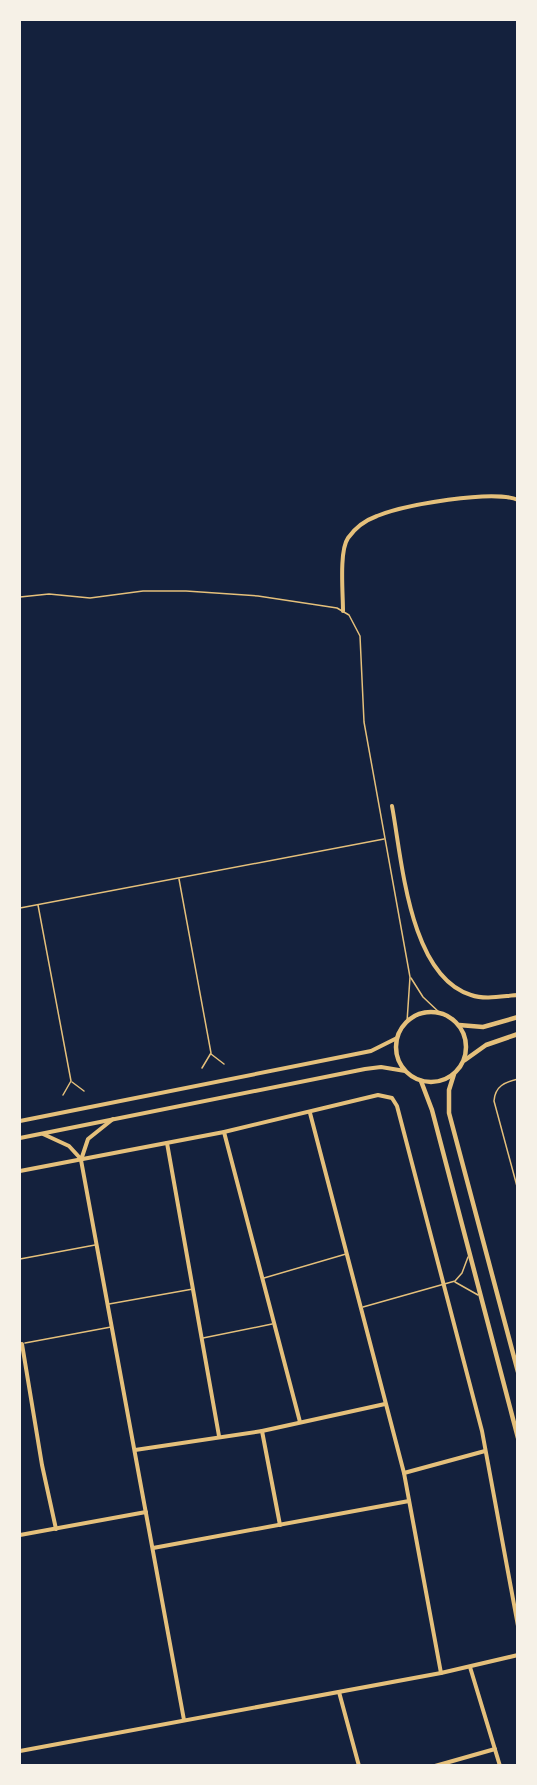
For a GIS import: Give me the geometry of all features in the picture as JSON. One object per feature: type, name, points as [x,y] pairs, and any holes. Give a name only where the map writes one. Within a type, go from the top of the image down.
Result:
[{"type":"street","points":[[343,611],[345,542],[357,528],[368,520],[390,512],[484,495],[501,495],[518,500]]},
{"type":"street","points":[[392,806],[411,912],[427,953],[448,979],[465,993],[479,997],[518,995]]},
{"type":"street","points":[[20,1121],[371,1051],[397,1038],[407,1022],[419,1014],[441,1014],[458,1025],[483,1027],[518,1017]]},
{"type":"street","points":[[458,1025],[466,1047],[463,1062]]},
{"type":"street","points":[[518,1034],[486,1045],[463,1062],[454,1074],[448,1090],[449,1113],[518,1372]]},
{"type":"street","points":[[397,1038],[398,1059],[405,1071]]},
{"type":"street","points":[[20,1138],[366,1069],[389,1068],[405,1071],[421,1081],[438,1082],[454,1074]]},
{"type":"street","points":[[421,1081],[434,1117],[468,1257],[518,1438]]},
{"type":"street","points":[[20,1171],[224,1132],[378,1095],[392,1098],[397,1106],[445,1284],[485,1450],[518,1626]]},
{"type":"street","points":[[310,1113],[404,1473],[441,1673]]},
{"type":"street","points":[[113,1119],[88,1139],[81,1160],[184,1720]]},
{"type":"street","points":[[224,1132],[300,1422]]},
{"type":"street","points":[[42,1133],[69,1146],[81,1160]]},
{"type":"street","points":[[166,1143],[219,1436]]},
{"type":"street","points":[[21,1344],[42,1465],[56,1529]]},
{"type":"street","points":[[510,1347],[518,1351]]},
{"type":"street","points":[[135,1450],[262,1431],[386,1404]]},
{"type":"street","points":[[262,1431],[280,1525]]},
{"type":"street","points":[[404,1473],[485,1450]]},
{"type":"street","points":[[153,1548],[409,1501]]},
{"type":"street","points":[[20,1535],[146,1512]]},
{"type":"street","points":[[20,1751],[441,1673],[518,1655]]},
{"type":"street","points":[[470,1666],[500,1766]]},
{"type":"street","points":[[339,1692],[359,1766]]},
{"type":"street","points":[[435,1766],[495,1749]]},
{"type":"lane","points":[[20,597],[50,594],[90,598],[143,591],[186,591],[258,596],[343,611],[353,620],[360,636],[364,722],[410,977],[407,1022]]},
{"type":"lane","points":[[20,908],[384,839]]},
{"type":"lane","points":[[178,878],[211,1053],[224,1064]]},
{"type":"lane","points":[[38,905],[71,1081],[63,1095]]},
{"type":"lane","points":[[410,977],[423,997],[441,1014]]},
{"type":"lane","points":[[202,1068],[211,1053]]},
{"type":"lane","points":[[518,1079],[502,1084],[494,1101],[518,1190]]},
{"type":"lane","points":[[71,1081],[84,1091]]},
{"type":"lane","points":[[20,1259],[97,1244]]},
{"type":"lane","points":[[264,1278],[348,1254]]},
{"type":"lane","points":[[362,1307],[454,1281],[462,1273],[468,1257]]},
{"type":"lane","points":[[454,1281],[478,1295]]},
{"type":"lane","points":[[108,1304],[193,1288]]},
{"type":"lane","points":[[202,1338],[276,1324]]},
{"type":"lane","points":[[21,1344],[112,1327]]}]
